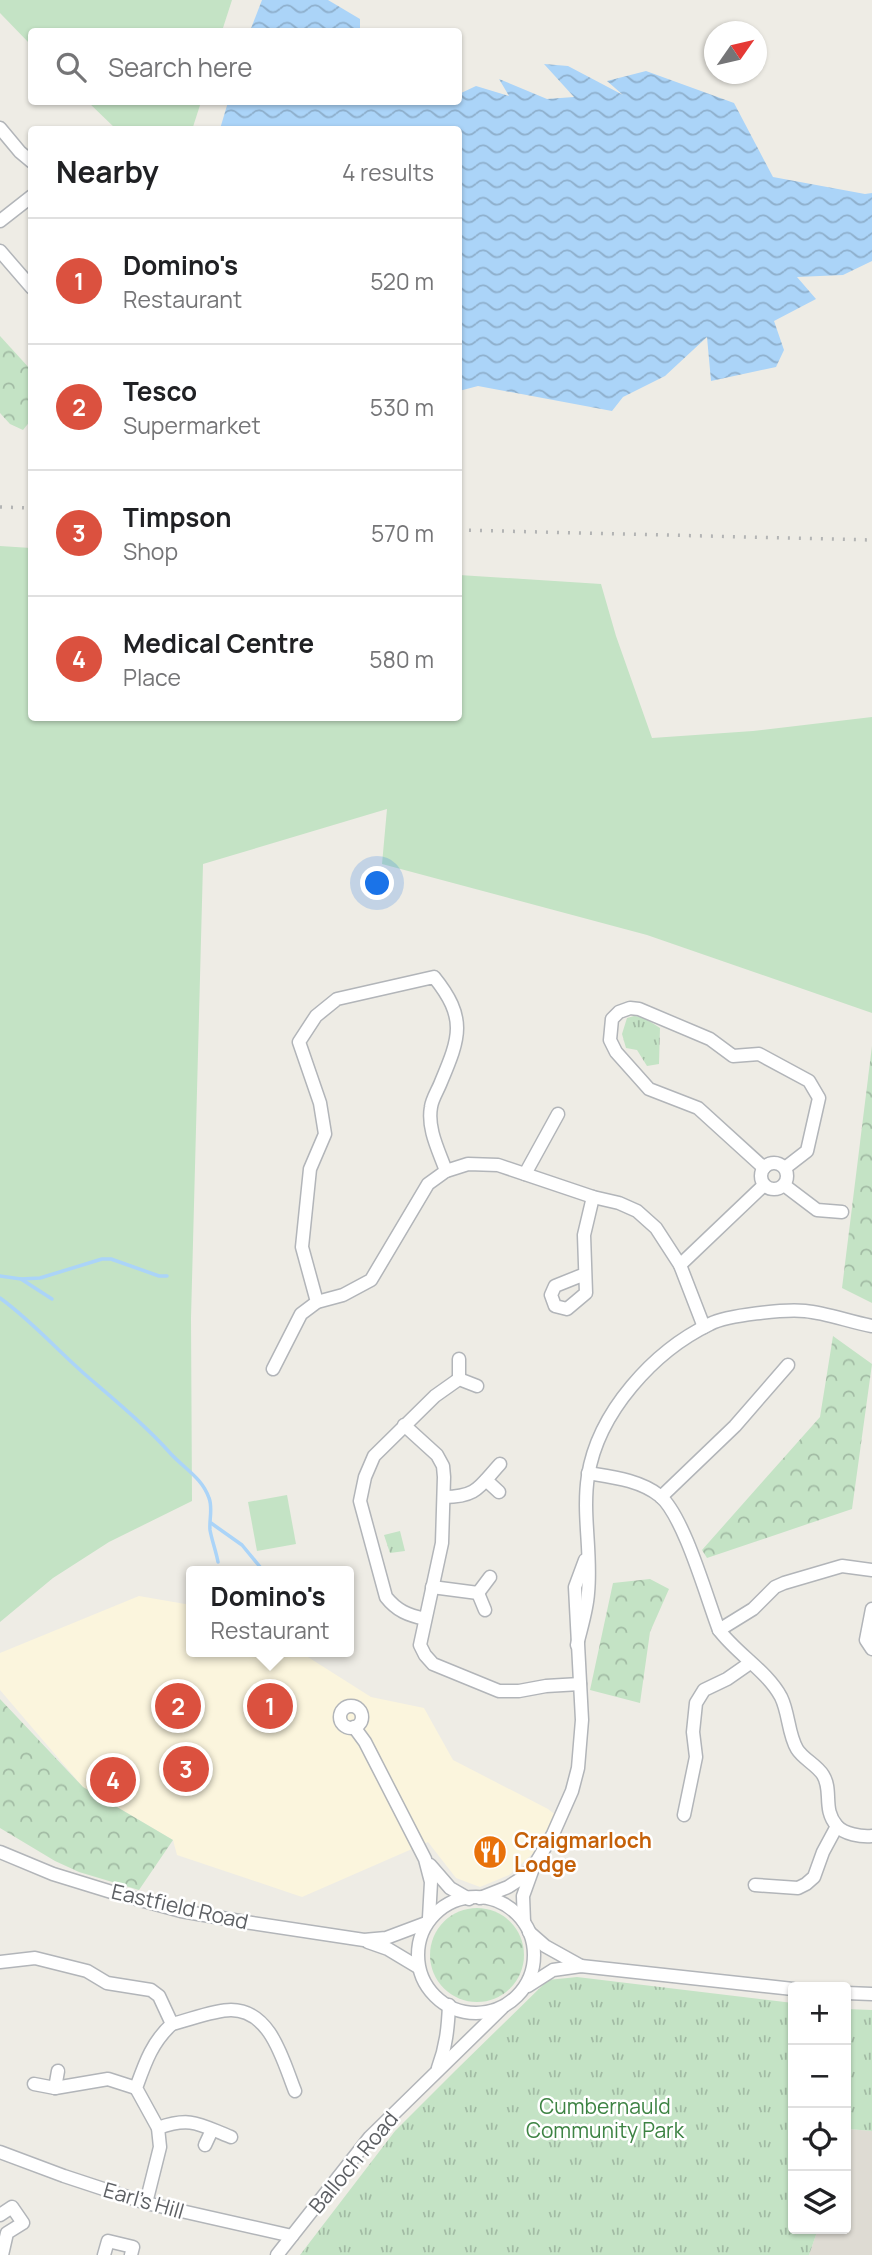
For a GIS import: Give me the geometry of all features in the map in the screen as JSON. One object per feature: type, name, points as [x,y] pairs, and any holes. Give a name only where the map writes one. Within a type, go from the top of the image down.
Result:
[{"type":"street","points":[[0,128],[28,159]]},
{"type":"street","points":[[0,221],[28,199]]},
{"type":"street","points":[[0,251],[28,283]]},
{"type":"street","points":[[317,1302],[302,1247],[310,1169],[325,1134],[320,1103],[299,1041],[316,1016],[337,999],[434,977],[450,996],[458,1018],[455,1050],[431,1107],[431,1129],[446,1171]]},
{"type":"street","points":[[764,1168],[698,1108],[649,1089],[610,1040],[612,1019],[619,1012],[630,1008],[639,1009],[710,1039],[733,1056],[759,1054],[809,1081],[819,1098],[807,1151],[785,1168]]},
{"type":"street","points":[[525,1174],[558,1114]]},
{"type":"street","points":[[771,1163],[779,1163],[785,1168],[788,1176],[783,1185],[774,1190],[764,1185],[761,1174],[764,1168],[771,1163]]},
{"type":"street","points":[[273,1369],[301,1314],[317,1302],[343,1294],[370,1280],[428,1184],[446,1171],[468,1164],[498,1165],[637,1211],[656,1228],[680,1265],[704,1327]]},
{"type":"street","points":[[680,1265],[764,1185]]},
{"type":"street","points":[[783,1185],[817,1210],[842,1212]]},
{"type":"street","points":[[585,1274],[584,1235],[593,1197]]},
{"type":"street","points":[[427,1921],[457,1901],[508,1887],[522,1878],[545,1851],[564,1813],[578,1768],[582,1720],[575,1587],[589,1549],[585,1509],[588,1473],[601,1436],[620,1400],[643,1373],[675,1344],[704,1327],[724,1320],[769,1312],[804,1311],[872,1326]]},
{"type":"street","points":[[847,1321],[872,1336]]},
{"type":"street","points":[[459,1359],[459,1379]]},
{"type":"street","points":[[661,1497],[735,1426],[788,1365]]},
{"type":"street","points":[[459,1379],[478,1386]]},
{"type":"street","points":[[425,1619],[405,1614],[393,1607],[386,1597],[360,1501],[374,1456],[435,1396],[459,1379]]},
{"type":"street","points":[[404,1425],[436,1455],[443,1466],[442,1543],[420,1645],[425,1655],[433,1664],[499,1691],[580,1684]]},
{"type":"street","points":[[444,1497],[463,1497],[475,1492],[500,1464]]},
{"type":"street","points":[[588,1473],[635,1483],[661,1497],[684,1536],[719,1630],[766,1678],[781,1698],[797,1749],[823,1774],[827,1785],[827,1808],[837,1826],[847,1833],[872,1836]]},
{"type":"street","points":[[486,1480],[499,1492]]},
{"type":"street","points":[[719,1630],[753,1609],[775,1587],[784,1583],[842,1566],[872,1570]]},
{"type":"street","points":[[478,1593],[490,1577]]},
{"type":"street","points":[[432,1587],[478,1593]]},
{"type":"street","points":[[478,1593],[485,1610]]},
{"type":"street","points":[[872,1609],[866,1640],[872,1649]]},
{"type":"street","points":[[684,1815],[696,1757],[693,1732],[696,1703],[704,1690],[727,1679],[750,1663]]},
{"type":"street","points":[[354,1727],[365,1742],[425,1859],[442,1881],[474,1898],[494,1900],[510,1908],[545,1946],[581,1966]]},
{"type":"street","points":[[755,1885],[798,1888],[806,1884],[814,1877],[837,1826]]},
{"type":"street","name":"Eastfield Road","points":[[0,1852],[53,1874],[181,1911],[330,1936],[365,1940],[386,1938],[427,1921]]},
{"type":"street","points":[[425,1859],[431,1882],[427,1921],[418,1940],[418,1967],[434,1993],[449,2005],[467,2012],[487,2012],[505,2006],[538,1978],[553,1970],[581,1966],[788,1988]]},
{"type":"street","points":[[520,1993],[530,1977],[534,1958],[526,1927],[524,1888],[534,1866]]},
{"type":"street","name":"Eastfield Road","points":[[365,1940],[418,1967]]},
{"type":"street","points":[[0,1962],[35,1958],[88,1971],[107,1983],[151,1990],[159,1996],[172,2024]]},
{"type":"street","points":[[851,1993],[872,1994]]},
{"type":"street","points":[[435,2075],[444,2053],[449,2005]]},
{"type":"street","name":"Balloch Road","points":[[277,2255],[370,2137],[505,2006]]},
{"type":"street","points":[[136,2088],[149,2053],[160,2035],[172,2024],[230,2010],[249,2014],[262,2024],[275,2040],[295,2091]]},
{"type":"street","points":[[55,2088],[58,2071]]},
{"type":"street","points":[[34,2084],[55,2088],[108,2079],[136,2088],[158,2128],[160,2147],[146,2203]]},
{"type":"street","points":[[158,2128],[174,2122],[194,2122],[231,2137]]},
{"type":"street","points":[[205,2145],[212,2130]]},
{"type":"street","name":"Earl's Hill","points":[[0,2152],[146,2203],[292,2236]]},
{"type":"street","points":[[0,2215],[12,2207],[23,2223],[7,2233],[2,2255]]},
{"type":"street","points":[[0,2222],[7,2233]]},
{"type":"street","points":[[104,2255],[107,2241],[133,2247],[131,2255]]},
{"type":"shaded area","points":[[139,1596],[186,1604],[186,1657],[308,1657],[371,1697],[424,1708],[453,1760],[557,1816],[538,1849],[509,1875],[480,1887],[456,1878],[428,1842],[302,1897],[177,1855],[173,1840],[83,1787],[0,1690],[0,1653]]},
{"type":"shaded area","points":[[851,2129],[872,2131],[872,2255],[809,2255],[816,2234],[851,2234]]},
{"type":"green space","points":[[0,0],[232,0],[223,28],[28,28],[28,42],[0,13]]},
{"type":"green space","points":[[91,105],[200,105],[193,126],[113,126]]},
{"type":"green space","points":[[0,336],[28,367],[28,424],[23,430],[10,424],[0,413]]},
{"type":"green space","points":[[0,546],[28,548],[28,721],[462,721],[462,575],[601,584],[616,636],[652,738],[753,731],[872,717],[872,1013],[647,935],[382,864],[387,809],[203,864],[191,1318],[192,1501],[109,1542],[53,1578],[0,1622]]},
{"type":"green space","points":[[643,1017],[660,1028],[659,1064],[647,1066],[637,1050],[626,1048],[622,1034],[627,1018]]},
{"type":"green space","points":[[872,1046],[872,1303],[842,1288]]},
{"type":"green space","points":[[833,1336],[872,1364],[852,1509],[707,1558],[702,1550],[820,1417]]},
{"type":"green space","points":[[287,1495],[296,1544],[257,1551],[248,1502]]},
{"type":"green space","points":[[400,1531],[405,1551],[390,1553],[384,1535]]},
{"type":"green space","points":[[650,1579],[669,1589],[650,1632],[640,1703],[590,1690],[613,1583]]},
{"type":"green space","points":[[0,1699],[83,1787],[173,1840],[139,1890],[79,1872],[0,1828]]},
{"type":"green space","points":[[477,1908],[495,1912],[510,1922],[520,1937],[524,1955],[520,1973],[510,1988],[495,1998],[477,2002],[459,1998],[444,1988],[434,1973],[430,1955],[434,1937],[444,1922],[459,1912]]},
{"type":"green space","name":"Cumbernauld Community Park","points":[[577,1977],[788,2002],[788,2234],[816,2234],[809,2255],[300,2255],[395,2131],[548,1980]]},
{"type":"green space","points":[[851,2009],[872,2010],[872,2131],[851,2129]]},
{"type":"water","points":[[262,0],[328,0],[360,19],[360,28],[251,28]]},
{"type":"water","points":[[544,64],[568,66],[623,95],[607,81],[646,71],[734,103],[773,177],[865,194],[872,193],[872,261],[843,275],[797,277],[816,299],[774,321],[784,350],[776,367],[711,381],[707,337],[665,376],[623,397],[612,411],[478,386],[462,390],[462,126],[221,126],[227,105],[462,105],[462,93],[476,86],[509,96],[499,79],[547,99],[574,97]]},
{"type":"waterway","points":[[0,1276],[40,1278],[102,1259],[111,1259],[159,1276],[167,1276]]},
{"type":"waterway","points":[[21,1279],[52,1299]]},
{"type":"waterway","points":[[0,1298],[131,1414],[198,1479],[210,1502],[210,1530],[218,1562]]},
{"type":"waterway","points":[[211,1523],[242,1545],[259,1566]]},
{"type":"railway","points":[[0,507],[28,508]]},
{"type":"railway","points":[[462,530],[872,540]]},
{"type":"place","name":"Tesco","points":[[178,1706]]},
{"type":"place","name":"Domino's","points":[[270,1706]]},
{"type":"place","name":"Timpson","points":[[186,1769]]},
{"type":"place","name":"Medical Centre","points":[[113,1780]]},
{"type":"place","name":"Craigmarloch Lodge","points":[[490,1852]]}]
